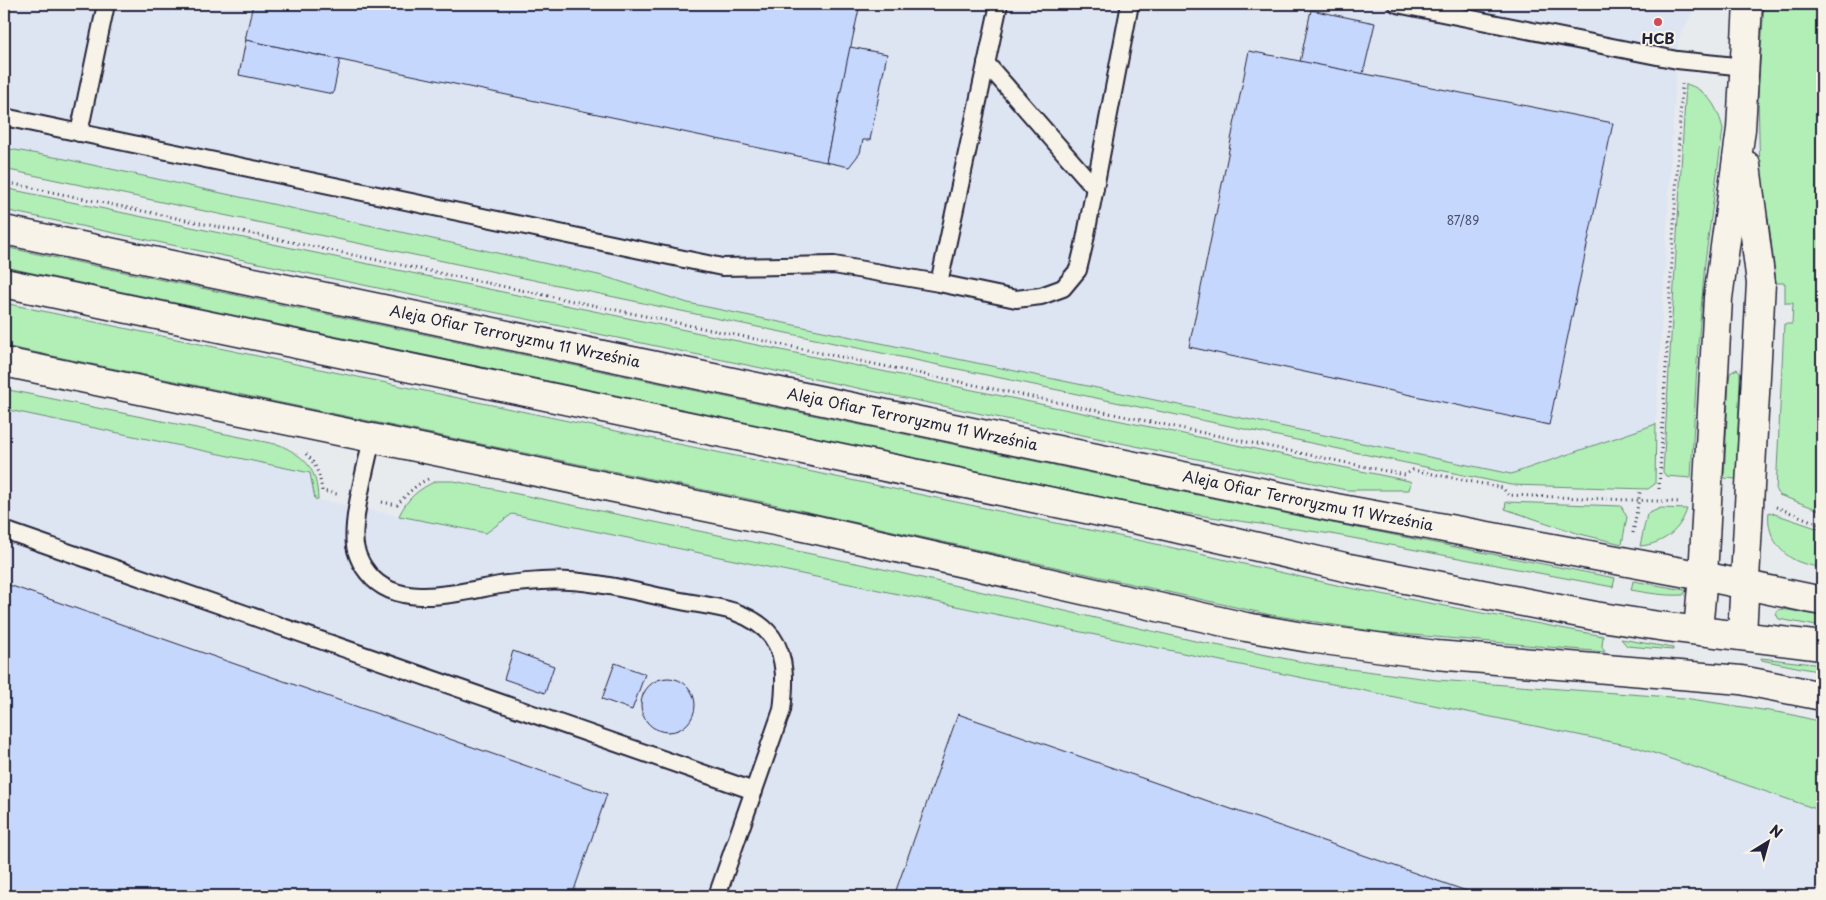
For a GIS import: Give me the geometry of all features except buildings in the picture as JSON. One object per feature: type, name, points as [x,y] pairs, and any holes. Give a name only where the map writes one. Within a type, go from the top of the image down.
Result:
[{"type":"street","points":[[1698,630],[1703,576],[1718,298],[1741,129],[1748,4]]},
{"type":"street","points":[[1741,129],[1761,283],[1742,635]]},
{"type":"street","name":"Aleja Ofiar Terroryzmu 11 Września","points":[[4,230],[1336,508],[1703,576],[1822,602]]},
{"type":"street","points":[[4,284],[1133,519],[1349,568],[1595,616],[1822,646]]},
{"type":"street","points":[[4,362],[813,529],[1264,630],[1436,655],[1741,680],[1822,696]]},
{"type":"lane","points":[[79,132],[106,4]]},
{"type":"lane","points":[[939,283],[998,4]]},
{"type":"lane","points":[[4,117],[722,267],[834,265],[939,283],[1016,299],[1042,296],[1063,288],[1078,270],[1130,4]]},
{"type":"lane","points":[[1398,4],[1683,61],[1745,67]]},
{"type":"lane","points":[[986,63],[1095,188]]},
{"type":"lane","points":[[372,438],[354,533],[356,549],[362,563],[368,574],[382,586],[400,594],[420,596],[447,595],[502,585],[544,581],[593,584],[734,612],[757,623],[773,638],[782,660],[785,684],[782,710],[717,896]]},
{"type":"lane","points":[[4,530],[754,791]]},
{"type":"path","points":[[1660,489],[1683,61]]},
{"type":"path","points":[[4,182],[1405,475],[1413,470],[1502,488],[1508,495],[1681,502]]},
{"type":"path","points":[[1632,540],[1640,492]]},
{"type":"path","points":[[1775,507],[1822,525]]},
{"type":"shaded area","points":[[4,4],[1697,4],[1678,40],[1656,424],[1511,474],[688,303],[603,276],[65,159],[4,148]]},
{"type":"shaded area","points":[[4,409],[311,473],[316,499],[486,533],[512,514],[1636,747],[1822,811],[1822,896],[4,896]]},
{"type":"green space","points":[[1764,4],[1822,4],[1822,511],[1779,495],[1776,491],[1784,324],[1792,324],[1793,303],[1785,303],[1785,283],[1776,283],[1770,231],[1760,177],[1758,96]]},
{"type":"green space","points":[[1686,84],[1706,95],[1711,101],[1723,129],[1705,262],[1698,346],[1691,478],[1666,476],[1663,472]]},
{"type":"green space","points":[[4,148],[65,159],[603,276],[688,303],[1511,474],[1656,424],[1655,484],[1648,489],[1511,485],[4,169]]},
{"type":"green space","points":[[4,188],[1411,482],[1409,490],[1346,490],[4,210]]},
{"type":"green space","points":[[4,247],[1332,523],[1615,578],[1613,587],[1331,534],[1169,511],[4,267]]},
{"type":"green space","points":[[4,303],[1147,542],[1345,587],[1603,636],[1602,647],[1605,652],[1379,632],[1271,615],[768,503],[4,346]]},
{"type":"green space","points":[[1737,369],[1740,372],[1740,379],[1736,479],[1724,478],[1729,380],[1730,373]]},
{"type":"green space","points":[[4,389],[280,445],[304,460],[309,466],[313,472],[318,500],[315,499],[310,473],[4,409]]},
{"type":"green space","points":[[436,481],[454,481],[870,566],[1195,641],[1318,665],[1437,680],[1684,698],[1789,714],[1822,722],[1822,811],[1636,747],[512,514],[486,533],[399,516],[414,495]]},
{"type":"green space","points":[[1506,502],[1621,506],[1627,517],[1622,544],[1580,534],[1505,509]]},
{"type":"green space","points":[[1661,508],[1687,509],[1680,524],[1670,535],[1648,545],[1640,546],[1647,514]]},
{"type":"green space","points":[[1769,512],[1822,530],[1822,568],[1799,562],[1785,554],[1772,535]]},
{"type":"green space","points":[[1633,581],[1686,591],[1683,595],[1676,595],[1631,590]]},
{"type":"green space","points":[[1782,609],[1822,616],[1822,627],[1779,619],[1776,614],[1778,610]]},
{"type":"green space","points":[[1621,639],[1673,648],[1673,650],[1627,646]]},
{"type":"green space","points":[[1761,658],[1822,665],[1822,672],[1761,660]]},
{"type":"place","name":"HCB","points":[[1658,22]]}]
